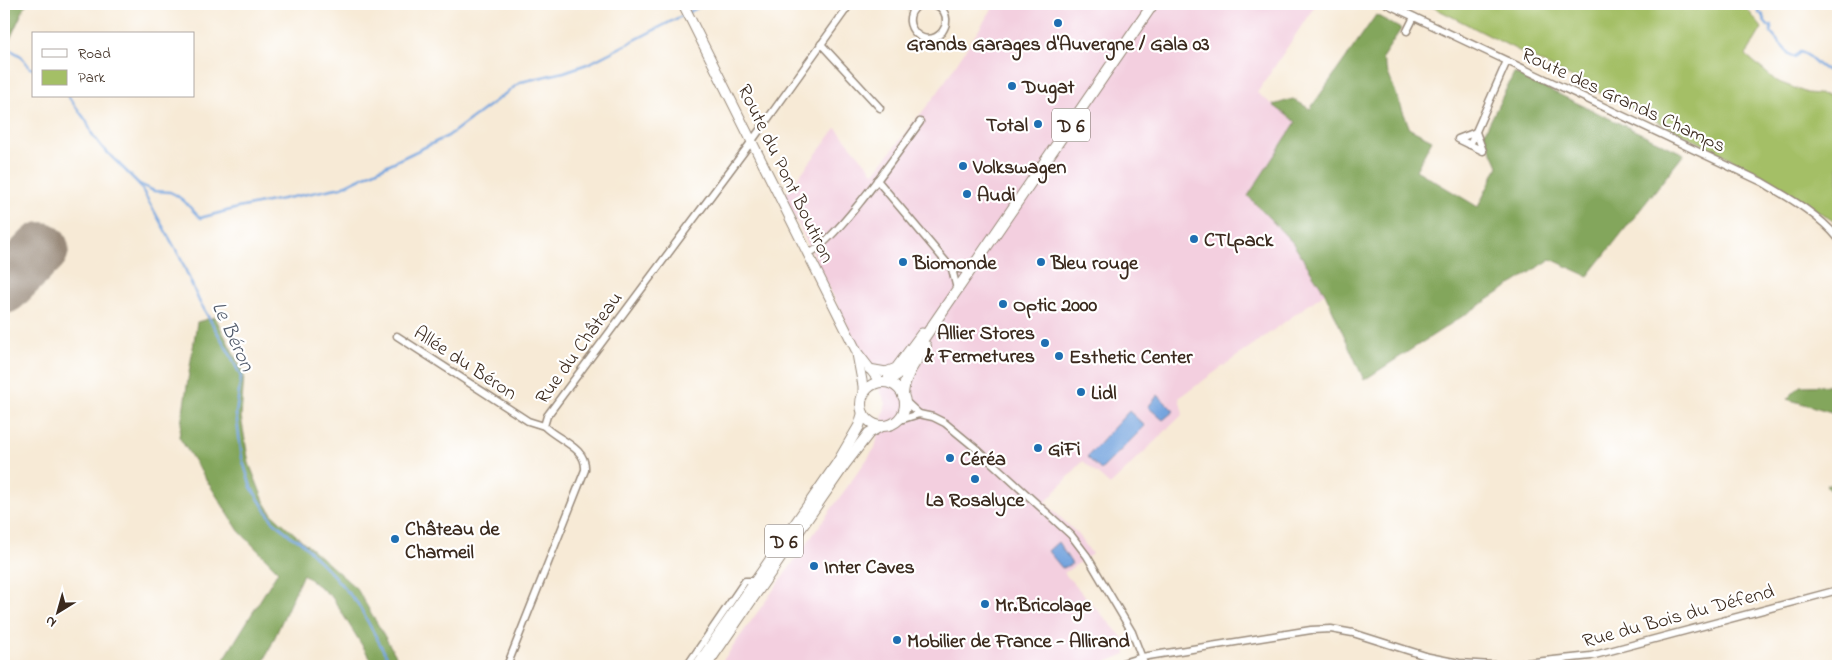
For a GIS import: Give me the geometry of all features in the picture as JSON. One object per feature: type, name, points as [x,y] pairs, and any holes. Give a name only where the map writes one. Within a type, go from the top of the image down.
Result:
[{"type":"main road","name":"D 6","points":[[883,382],[900,373],[1155,4]]},
{"type":"main road","name":"Route du Pont Boutiron","points":[[685,6],[856,352],[868,368],[883,382]]},
{"type":"main road","name":"D 6","points":[[904,399],[903,386],[906,378],[982,261],[999,231]]},
{"type":"main road","points":[[868,368],[886,372],[896,368],[946,304]]},
{"type":"main road","name":"Route du Pont Boutiron","points":[[856,352],[863,386],[863,396]]},
{"type":"main road","points":[[883,382],[896,387],[904,399],[904,412],[897,422],[892,424],[880,426],[870,422],[863,413],[863,396],[870,387],[883,382]]},
{"type":"main road","name":"D 6","points":[[760,582],[838,462],[859,426],[863,413]]},
{"type":"main road","name":"D 6","points":[[698,666],[713,643],[869,433],[880,426]]},
{"type":"main road","name":"D 6","points":[[706,666],[713,643]]},
{"type":"street","name":"Rue du Château","points":[[507,666],[585,470],[586,463],[578,450],[551,434],[544,426],[547,416],[752,141],[850,4]]},
{"type":"street","points":[[905,4],[913,10]]},
{"type":"street","points":[[921,4],[913,10],[910,17],[910,26],[915,34],[928,39],[938,36],[944,30],[946,21],[945,14],[940,7],[934,4]]},
{"type":"street","name":"Route des Grands Champs","points":[[1388,4],[1762,182],[1802,206],[1828,226],[1838,238]]},
{"type":"street","points":[[1407,31],[1414,17]]},
{"type":"street","points":[[820,44],[880,108]]},
{"type":"street","points":[[1470,145],[1508,61]]},
{"type":"street","points":[[807,254],[816,250],[838,227],[877,180],[920,122]]},
{"type":"street","points":[[1476,132],[1483,151],[1458,139],[1476,132]]},
{"type":"street","points":[[877,180],[952,269],[957,289]]},
{"type":"street","points":[[952,269],[971,269]]},
{"type":"street","name":"Allée du Béron","points":[[397,336],[528,421],[544,426]]},
{"type":"street","points":[[904,399],[919,414]]},
{"type":"street","points":[[897,422],[919,414],[933,417],[945,423],[979,451],[1071,535],[1087,556],[1132,632],[1145,666]]},
{"type":"street","points":[[687,666],[713,643],[745,581],[760,582]]},
{"type":"street","name":"Rue du Bois du Défend","points":[[1113,666],[1142,657],[1311,630],[1353,633],[1429,657],[1459,662],[1493,665],[1556,661],[1591,656],[1625,648],[1838,590]]},
{"type":"shaded area","points":[[990,4],[1316,4],[1257,93],[1296,122],[1248,196],[1292,242],[1325,293],[1179,398],[1183,414],[1110,485],[1083,461],[1045,503],[1078,534],[1092,554],[1064,573],[1123,638],[1126,654],[1096,666],[719,666],[875,448],[886,403],[784,196],[836,128],[874,173],[938,92],[994,6]]},
{"type":"green space","points":[[4,4],[26,4],[4,52]]},
{"type":"green space","points":[[1427,4],[1743,4],[1762,28],[1746,55],[1776,81],[1807,93],[1838,96],[1838,224],[1757,172]]},
{"type":"green space","points":[[1376,15],[1401,29],[1382,58],[1410,129],[1432,140],[1416,170],[1478,207],[1498,166],[1484,134],[1514,73],[1684,154],[1588,276],[1551,259],[1364,380],[1325,293],[1292,242],[1248,196],[1296,122],[1273,105],[1293,99],[1310,109]]},
{"type":"green space","points":[[215,317],[244,374],[241,417],[249,463],[264,501],[272,514],[357,589],[402,666],[375,666],[332,597],[303,574],[262,666],[220,666],[278,571],[239,531],[179,437],[197,322]]},
{"type":"green space","points":[[1838,385],[1838,414],[1787,399],[1800,386]]},
{"type":"green space","points":[[1838,481],[1838,501],[1826,485]]},
{"type":"water","points":[[1158,395],[1174,411],[1163,420],[1148,407]]},
{"type":"water","points":[[1129,411],[1145,426],[1101,470],[1087,457]]},
{"type":"water","points":[[1058,542],[1072,564],[1062,568],[1048,551]]},
{"type":"waterway","points":[[139,184],[154,191],[170,192],[176,195],[200,218],[238,208],[342,187],[448,136],[521,82],[564,72],[590,63],[705,4]]},
{"type":"waterway","points":[[1744,4],[1748,7],[1758,4]]},
{"type":"waterway","points":[[1762,4],[1758,10],[1759,13],[1762,14],[1768,26],[1772,25],[1770,32],[1789,54],[1795,57],[1800,52],[1806,54],[1824,69],[1838,72]]},
{"type":"waterway","name":"Le Béron","points":[[4,46],[21,56],[32,68]]},
{"type":"waterway","name":"Le Béron","points":[[69,98],[102,147],[139,184],[180,257],[199,301],[241,377],[236,414],[242,458],[251,487],[272,520],[293,538],[299,540],[358,604],[392,666]]},
{"type":"runway","points":[[4,287],[42,249]]},
{"type":"place","name":"Grands Garages d'Auvergne / Gala 03","points":[[1058,23]]},
{"type":"place","name":"Dugat","points":[[1012,86]]},
{"type":"place","name":"Total","points":[[1038,124]]},
{"type":"place","name":"Volkswagen","points":[[963,166]]},
{"type":"place","name":"Audi","points":[[967,194]]},
{"type":"place","name":"CTLpack","points":[[1194,239]]},
{"type":"place","name":"Biomonde","points":[[903,262]]},
{"type":"place","name":"Bleu rouge","points":[[1041,262]]},
{"type":"place","name":"Optic 2000","points":[[1003,304]]},
{"type":"place","name":"Allier Stores & Fermetures","points":[[1045,343]]},
{"type":"place","name":"Esthetic Center","points":[[1059,356]]},
{"type":"place","name":"Lidl","points":[[1081,392]]},
{"type":"place","name":"GiFi","points":[[1038,448]]},
{"type":"place","name":"Céréa","points":[[950,458]]},
{"type":"place","name":"La Rosalyce","points":[[975,479]]},
{"type":"place","name":"Château de Charmeil","points":[[395,539]]},
{"type":"place","name":"Inter Caves","points":[[814,566]]},
{"type":"place","name":"Mr.Bricolage","points":[[985,604]]},
{"type":"place","name":"Mobilier de France - Allirand","points":[[897,640]]}]
